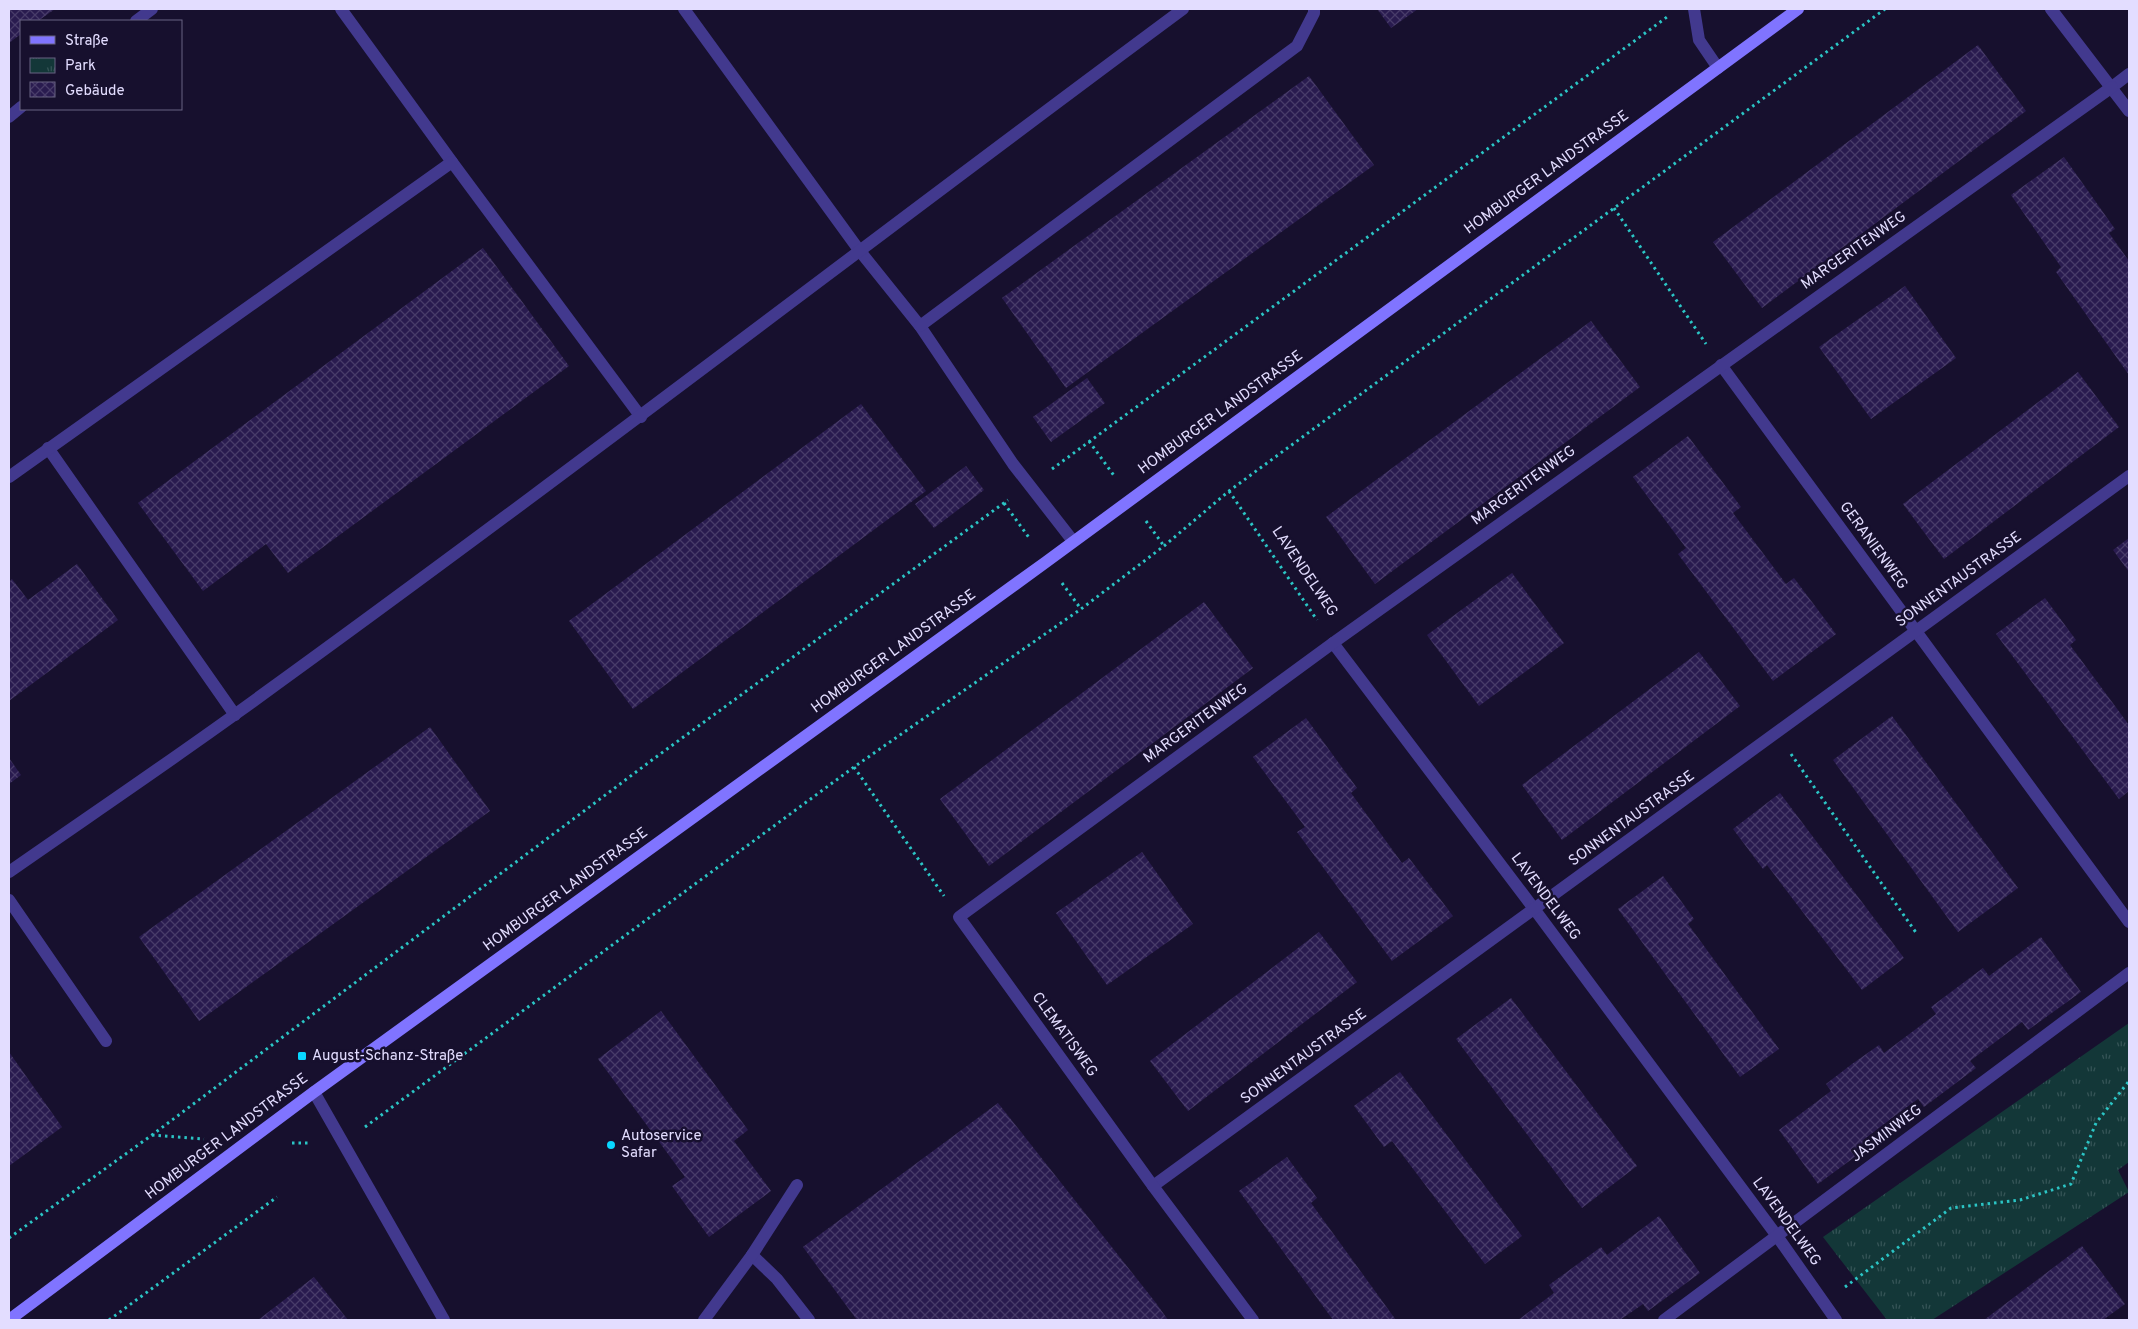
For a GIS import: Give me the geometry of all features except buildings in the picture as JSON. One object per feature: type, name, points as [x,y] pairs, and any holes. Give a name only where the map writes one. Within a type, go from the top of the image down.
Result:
[{"type":"street","points":[[137,20],[152,9]]},
{"type":"street","points":[[341,9],[641,417]]},
{"type":"street","points":[[684,9],[859,250],[920,326],[1013,464],[1073,541]]},
{"type":"street","points":[[9,872],[235,715],[641,417],[859,250],[1183,9]]},
{"type":"street","points":[[920,326],[1297,46],[1314,13],[1314,9]]},
{"type":"street","points":[[1694,9],[1699,40],[1718,68]]},
{"type":"street","name":"HOMBURGER LANDSTRASSE","points":[[9,1320],[314,1092],[1073,541],[1798,9]]},
{"type":"street","points":[[2051,9],[2129,111]]},
{"type":"street","name":"MARGERITENWEG","points":[[959,917],[1333,643],[2129,74]]},
{"type":"street","points":[[9,117],[20,109]]},
{"type":"street","points":[[9,477],[452,162]]},
{"type":"street","name":"GERANIENWEG","points":[[1720,365],[2129,922]]},
{"type":"street","points":[[48,448],[235,715]]},
{"type":"street","name":"SONNENTAUSTRASSE","points":[[1153,1186],[1535,910],[2129,476]]},
{"type":"street","name":"LAVENDELWEG","points":[[1333,643],[1535,910],[1777,1236],[1836,1320]]},
{"type":"street","points":[[9,900],[106,1041]]},
{"type":"street","name":"CLEMATISWEG","points":[[959,917],[1153,1186],[1253,1320]]},
{"type":"street","name":"JASMINWEG","points":[[1664,1320],[2129,973]]},
{"type":"street","points":[[314,1092],[444,1320]]},
{"type":"street","points":[[704,1320],[752,1255],[797,1185]]},
{"type":"street","points":[[752,1255],[777,1279],[809,1320]]},
{"type":"path","points":[[343,1142],[854,766],[1081,609],[1164,546],[1229,491],[1884,9]]},
{"type":"path","points":[[1067,458],[1670,15]]},
{"type":"path","points":[[1614,208],[1720,365]]},
{"type":"path","name":"LAVENDELWEG","points":[[1229,491],[1333,643]]},
{"type":"path","points":[[9,1238],[152,1135],[652,760],[996,509]]},
{"type":"path","points":[[1776,734],[1917,934]]},
{"type":"path","points":[[854,766],[959,917]]},
{"type":"path","points":[[1823,1302],[1951,1208],[2020,1200],[2071,1184],[2096,1122],[2129,1081]]},
{"type":"path","points":[[152,1135],[246,1143]]},
{"type":"path","points":[[109,1320],[277,1197]]},
{"type":"green space","points":[[2129,1023],[2129,1162],[2118,1170],[2129,1192],[1932,1320],[1887,1320],[1823,1237]]},
{"type":"place","name":"August-Schanz-Straße","points":[[302,1056]]},
{"type":"place","name":"Autoservice Safar","points":[[611,1145]]}]
